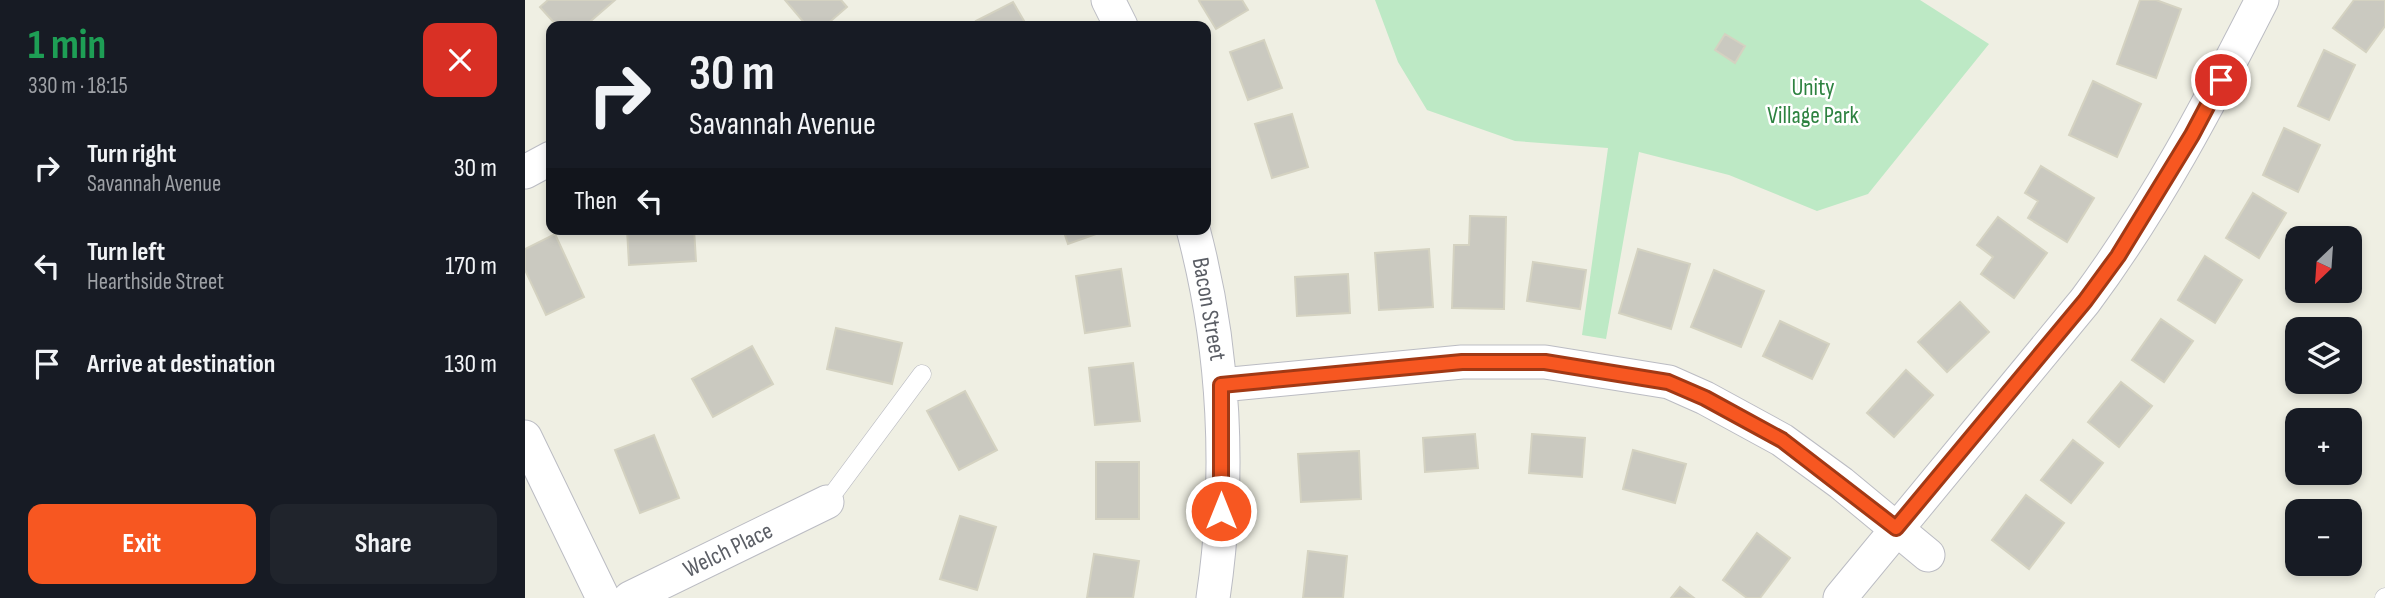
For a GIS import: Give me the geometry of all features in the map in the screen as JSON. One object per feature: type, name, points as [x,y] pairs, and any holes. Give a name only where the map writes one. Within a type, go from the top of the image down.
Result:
[{"type":"street","points":[[1108,0],[1118,21]]},
{"type":"street","points":[[1840,598],[2085,301],[2118,256],[2192,135],[2262,0]]},
{"type":"street","points":[[525,172],[546,161]]},
{"type":"street","name":"Bacon Street","points":[[1194,235],[1210,303],[1221,385],[1221,511],[1213,598]]},
{"type":"street","points":[[1221,385],[1462,362],[1545,362],[1668,382],[1705,398],[1782,440],[1928,555]]},
{"type":"street","points":[[525,438],[603,598]]},
{"type":"street","name":"Welch Place","points":[[630,598],[827,502]]},
{"type":"lane","points":[[827,502],[922,374]]},
{"type":"green space","name":"Unity Village Park","points":[[1375,0],[1920,0],[1989,44],[1868,194],[1817,211],[1729,175],[1639,152],[1606,339],[1582,335],[1608,148],[1515,141],[1427,110],[1398,62]]},
{"type":"building","points":[[548,0],[615,0],[591,21],[553,21],[540,7]]},
{"type":"building","points":[[785,0],[841,0],[847,7],[831,21],[803,21]]},
{"type":"building","points":[[1242,0],[1248,10],[1216,29],[1199,1]]},
{"type":"building","points":[[2140,0],[2156,0],[2181,9],[2156,78],[2117,64]]},
{"type":"building","points":[[2354,0],[2385,0],[2385,26],[2366,52],[2333,28]]},
{"type":"building","points":[[1013,2],[1024,21],[976,21]]},
{"type":"building","points":[[1725,34],[1745,46],[1735,63],[1715,50]]},
{"type":"building","points":[[1264,40],[1282,88],[1248,100],[1230,52]]},
{"type":"building","points":[[2324,50],[2355,65],[2329,120],[2298,106]]},
{"type":"building","points":[[2093,81],[2141,104],[2117,157],[2069,135]]},
{"type":"building","points":[[1292,114],[1308,167],[1272,178],[1255,124]]},
{"type":"building","points":[[2284,128],[2320,145],[2298,192],[2263,175]]},
{"type":"building","points":[[2041,166],[2094,198],[2067,242],[2028,218],[2038,201],[2025,193]]},
{"type":"building","points":[[2253,193],[2286,213],[2259,258],[2226,238]]},
{"type":"building","points":[[1470,216],[1506,217],[1504,309],[1452,308],[1454,245],[1469,245]]},
{"type":"building","points":[[1998,217],[2047,253],[2014,298],[1981,274],[1993,257],[1977,245]]},
{"type":"building","points":[[555,235],[584,297],[546,315],[525,270],[525,249]]},
{"type":"building","points":[[627,235],[694,235],[696,261],[629,265]]},
{"type":"building","points":[[1065,235],[1093,235],[1068,244]]},
{"type":"building","points":[[1429,249],[1433,307],[1379,310],[1375,253]]},
{"type":"building","points":[[1638,249],[1690,264],[1671,329],[1619,313]]},
{"type":"building","points":[[2205,256],[2242,280],[2215,323],[2178,300]]},
{"type":"building","points":[[1533,262],[1586,270],[1580,309],[1527,301]]},
{"type":"building","points":[[1121,269],[1130,326],[1085,333],[1076,276]]},
{"type":"building","points":[[1714,270],[1764,291],[1741,347],[1691,327]]},
{"type":"building","points":[[1348,274],[1350,313],[1297,316],[1295,277]]},
{"type":"building","points":[[1960,302],[1989,332],[1947,372],[1918,342]]},
{"type":"building","points":[[2161,319],[2193,341],[2164,382],[2132,360]]},
{"type":"building","points":[[1780,321],[1829,344],[1812,379],[1763,356]]},
{"type":"building","points":[[836,328],[902,343],[892,384],[827,369]]},
{"type":"building","points":[[752,346],[773,384],[713,417],[692,379]]},
{"type":"building","points":[[1133,363],[1140,421],[1095,425],[1089,368]]},
{"type":"building","points":[[1906,370],[1933,395],[1894,437],[1867,413]]},
{"type":"building","points":[[2121,382],[2152,406],[2119,447],[2088,422]]},
{"type":"building","points":[[965,391],[997,450],[959,470],[927,411]]},
{"type":"building","points":[[1475,434],[1478,468],[1425,472],[1423,438]]},
{"type":"building","points":[[1532,434],[1585,438],[1582,477],[1529,473]]},
{"type":"building","points":[[654,435],[679,498],[640,513],[615,450]]},
{"type":"building","points":[[2073,440],[2103,463],[2071,503],[2041,480]]},
{"type":"building","points":[[1633,450],[1686,464],[1675,503],[1623,489]]},
{"type":"building","points":[[1359,451],[1361,499],[1301,502],[1298,454]]},
{"type":"building","points":[[1096,462],[1139,462],[1139,519],[1096,519]]},
{"type":"building","points":[[2026,495],[2064,523],[2029,569],[1992,540]]},
{"type":"building","points":[[960,516],[996,527],[977,590],[940,579]]},
{"type":"building","points":[[1757,533],[1790,558],[1760,598],[1747,598],[1723,580]]},
{"type":"building","points":[[1308,551],[1347,556],[1343,598],[1303,598]]},
{"type":"building","points":[[1094,554],[1139,561],[1133,598],[1087,598]]},
{"type":"building","points":[[1680,587],[1694,598],[1671,598]]},
{"type":"route","points":[[1221,511],[1221,385],[1302,375],[1462,362],[1545,362],[1668,382],[1705,398],[1782,440],[1896,528],[2085,301],[2118,256],[2192,135],[2221,80]]}]
